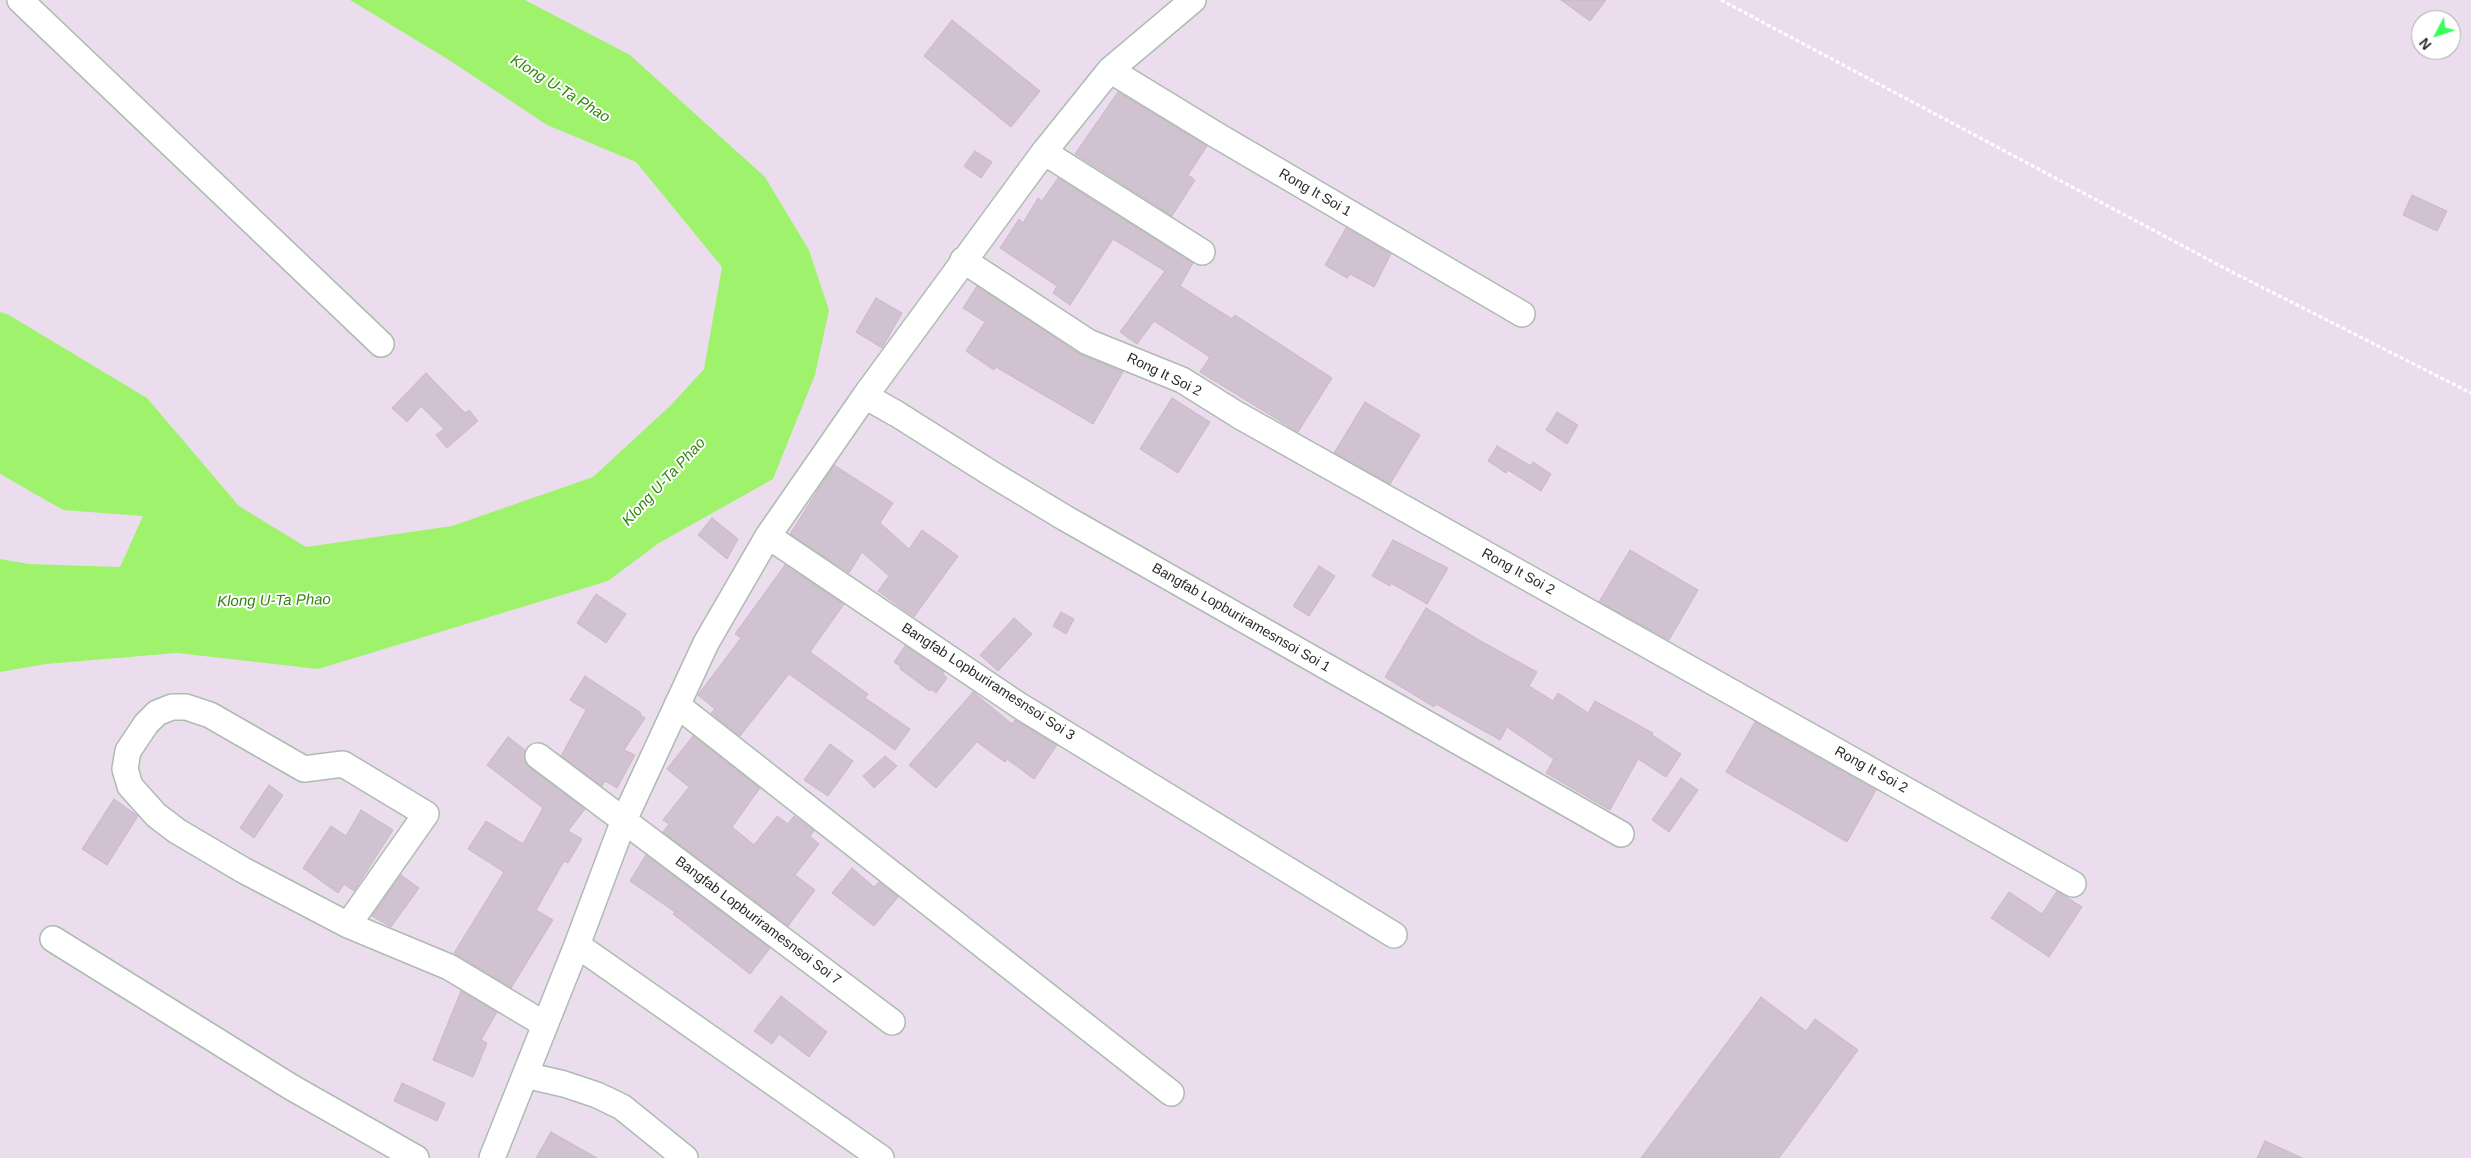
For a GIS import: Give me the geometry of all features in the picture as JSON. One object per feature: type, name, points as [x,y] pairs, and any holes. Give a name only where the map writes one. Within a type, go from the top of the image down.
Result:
[{"type":"street","points":[[20,0],[381,344]]},
{"type":"street","points":[[492,1158],[577,945],[624,820],[706,643],[768,536],[865,396],[1044,152],[1110,70],[1193,0]]},
{"type":"street","name":"Rong It Soi 1","points":[[1110,70],[1218,136],[1522,314]]},
{"type":"street","points":[[1044,152],[1202,252]]},
{"type":"street","name":"Rong It Soi 2","points":[[963,260],[1088,342],[1182,380],[1238,415],[2073,884]]},
{"type":"street","name":"Bangfab Lopburiramesnsoi Soi 1","points":[[865,396],[1065,518],[1620,834]]},
{"type":"street","name":"Bangfab Lopburiramesnsoi Soi 3","points":[[768,536],[1020,706],[1394,935]]},
{"type":"street","points":[[677,705],[1171,1093]]},
{"type":"street","points":[[348,925],[426,814],[344,764],[304,769],[210,715],[186,707],[172,707],[157,713],[146,724],[128,751],[124,769],[130,786],[145,803],[177,831],[243,870],[348,925],[449,968],[544,1024]]},
{"type":"street","name":"Bangfab Lopburiramesnsoi Soi 7","points":[[538,756],[892,1022]]},
{"type":"street","points":[[53,939],[291,1088],[416,1158]]},
{"type":"street","points":[[577,945],[882,1158]]},
{"type":"street","points":[[525,1075],[572,1087],[622,1108],[685,1158]]},
{"type":"path","points":[[1721,0],[2230,271],[2471,393]]},
{"type":"water","name":"Klong U-Ta Phao","points":[[350,0],[525,0],[630,55],[765,177],[809,250],[829,310],[815,375],[773,479],[659,543],[608,581],[318,669],[177,653],[46,664],[0,672],[0,559],[29,564],[120,567],[143,516],[63,510],[0,474],[0,312],[9,315],[147,398],[239,506],[306,547],[452,526],[593,477],[671,405],[704,369],[722,267],[636,162],[547,125],[449,60]]},
{"type":"building","points":[[1561,0],[1606,0],[1590,21]]},
{"type":"building","points":[[952,20],[1040,91],[1011,127],[924,56]]},
{"type":"building","points":[[1118,92],[1207,146],[1188,175],[1195,180],[1172,216],[1075,154]]},
{"type":"building","points":[[975,151],[992,162],[981,178],[964,166]]},
{"type":"building","points":[[1058,178],[1193,263],[1180,286],[1232,319],[1235,315],[1332,378],[1298,432],[1200,372],[1210,357],[1154,321],[1137,344],[1120,332],[1165,271],[1113,239],[1070,305],[1053,293],[1057,286],[1000,248],[1019,219],[1023,223],[1038,198],[1042,201]]},
{"type":"building","points":[[2412,195],[2447,211],[2437,231],[2403,215]]},
{"type":"building","points":[[1346,228],[1391,254],[1374,287],[1350,274],[1347,278],[1325,265]]},
{"type":"building","points":[[977,286],[1080,354],[1123,372],[1093,424],[996,367],[994,370],[966,351],[985,322],[963,308]]},
{"type":"building","points":[[876,298],[902,313],[882,348],[856,332]]},
{"type":"building","points":[[426,373],[465,413],[469,410],[478,421],[447,448],[436,435],[444,429],[421,406],[407,422],[392,408]]},
{"type":"building","points":[[1172,398],[1210,422],[1178,473],[1140,449]]},
{"type":"building","points":[[1365,402],[1420,435],[1390,484],[1334,453]]},
{"type":"building","points":[[1557,412],[1578,425],[1567,444],[1546,430]]},
{"type":"building","points":[[1497,446],[1531,466],[1533,462],[1551,474],[1541,491],[1508,470],[1506,473],[1488,461]]},
{"type":"building","points":[[834,465],[893,503],[880,523],[909,549],[922,530],[958,556],[914,617],[878,591],[889,576],[862,552],[849,573],[790,534]]},
{"type":"building","points":[[712,518],[738,539],[727,559],[698,535]]},
{"type":"building","points":[[1393,540],[1448,568],[1427,604],[1391,583],[1390,586],[1372,576]]},
{"type":"building","points":[[1630,550],[1698,590],[1669,640],[1599,602]]},
{"type":"building","points":[[785,565],[844,604],[810,652],[868,694],[865,698],[910,729],[895,750],[789,674],[740,736],[711,713],[715,709],[698,695],[741,638],[735,634]]},
{"type":"building","points":[[1319,566],[1335,576],[1309,616],[1293,606]]},
{"type":"building","points":[[596,594],[626,614],[606,643],[577,623]]},
{"type":"building","points":[[1426,608],[1537,672],[1529,686],[1553,701],[1558,693],[1588,713],[1595,701],[1653,733],[1652,735],[1681,754],[1666,777],[1638,759],[1610,810],[1546,773],[1554,759],[1507,727],[1500,740],[1436,704],[1434,707],[1385,677]]},
{"type":"building","points":[[1061,612],[1074,619],[1066,634],[1053,626]]},
{"type":"building","points":[[1014,618],[1032,634],[998,671],[980,655]]},
{"type":"building","points":[[905,646],[944,672],[942,674],[947,678],[936,693],[931,689],[930,691],[900,669],[901,667],[894,662]]},
{"type":"building","points":[[585,676],[641,713],[640,715],[645,718],[624,750],[635,755],[617,788],[605,781],[602,786],[561,756],[586,710],[570,700]]},
{"type":"building","points":[[973,692],[1012,724],[1015,720],[1057,745],[1034,779],[1007,759],[1005,762],[977,742],[936,788],[909,765]]},
{"type":"building","points":[[1755,722],[1876,790],[1847,842],[1726,772]]},
{"type":"building","points":[[693,736],[760,788],[732,827],[754,845],[777,816],[788,824],[794,816],[814,831],[810,836],[819,844],[795,875],[815,890],[788,926],[663,832],[669,824],[663,820],[689,787],[667,769]]},
{"type":"building","points":[[508,737],[525,750],[525,761],[529,767],[585,809],[568,831],[582,839],[568,863],[564,861],[536,910],[553,920],[511,988],[454,953],[504,872],[468,849],[486,821],[523,844],[543,808],[487,765]]},
{"type":"building","points":[[830,744],[853,761],[828,796],[804,780]]},
{"type":"building","points":[[885,756],[897,766],[874,788],[863,776]]},
{"type":"building","points":[[1681,778],[1698,790],[1669,832],[1652,820]]},
{"type":"building","points":[[269,785],[283,795],[254,838],[240,828]]},
{"type":"building","points":[[114,799],[138,816],[107,865],[82,849]]},
{"type":"building","points":[[361,810],[393,830],[354,891],[344,884],[338,893],[303,868],[331,826],[346,836]]},
{"type":"building","points":[[646,855],[770,948],[750,974],[673,914],[675,912],[630,881]]},
{"type":"building","points":[[852,868],[874,887],[879,882],[898,897],[874,926],[832,893]]},
{"type":"building","points":[[401,875],[419,888],[391,927],[372,916]]},
{"type":"building","points":[[2057,891],[2082,907],[2049,957],[1991,918],[2009,892],[2042,914]]},
{"type":"building","points":[[461,991],[497,1012],[481,1040],[487,1043],[473,1077],[433,1060]]},
{"type":"building","points":[[781,996],[827,1032],[809,1057],[779,1034],[772,1044],[754,1031]]},
{"type":"building","points":[[1761,997],[1806,1031],[1815,1019],[1858,1050],[1779,1158],[1641,1158]]},
{"type":"building","points":[[402,1083],[445,1103],[437,1121],[394,1101]]},
{"type":"building","points":[[551,1132],[597,1158],[536,1158]]},
{"type":"building","points":[[2265,1141],[2302,1158],[2257,1158]]}]
